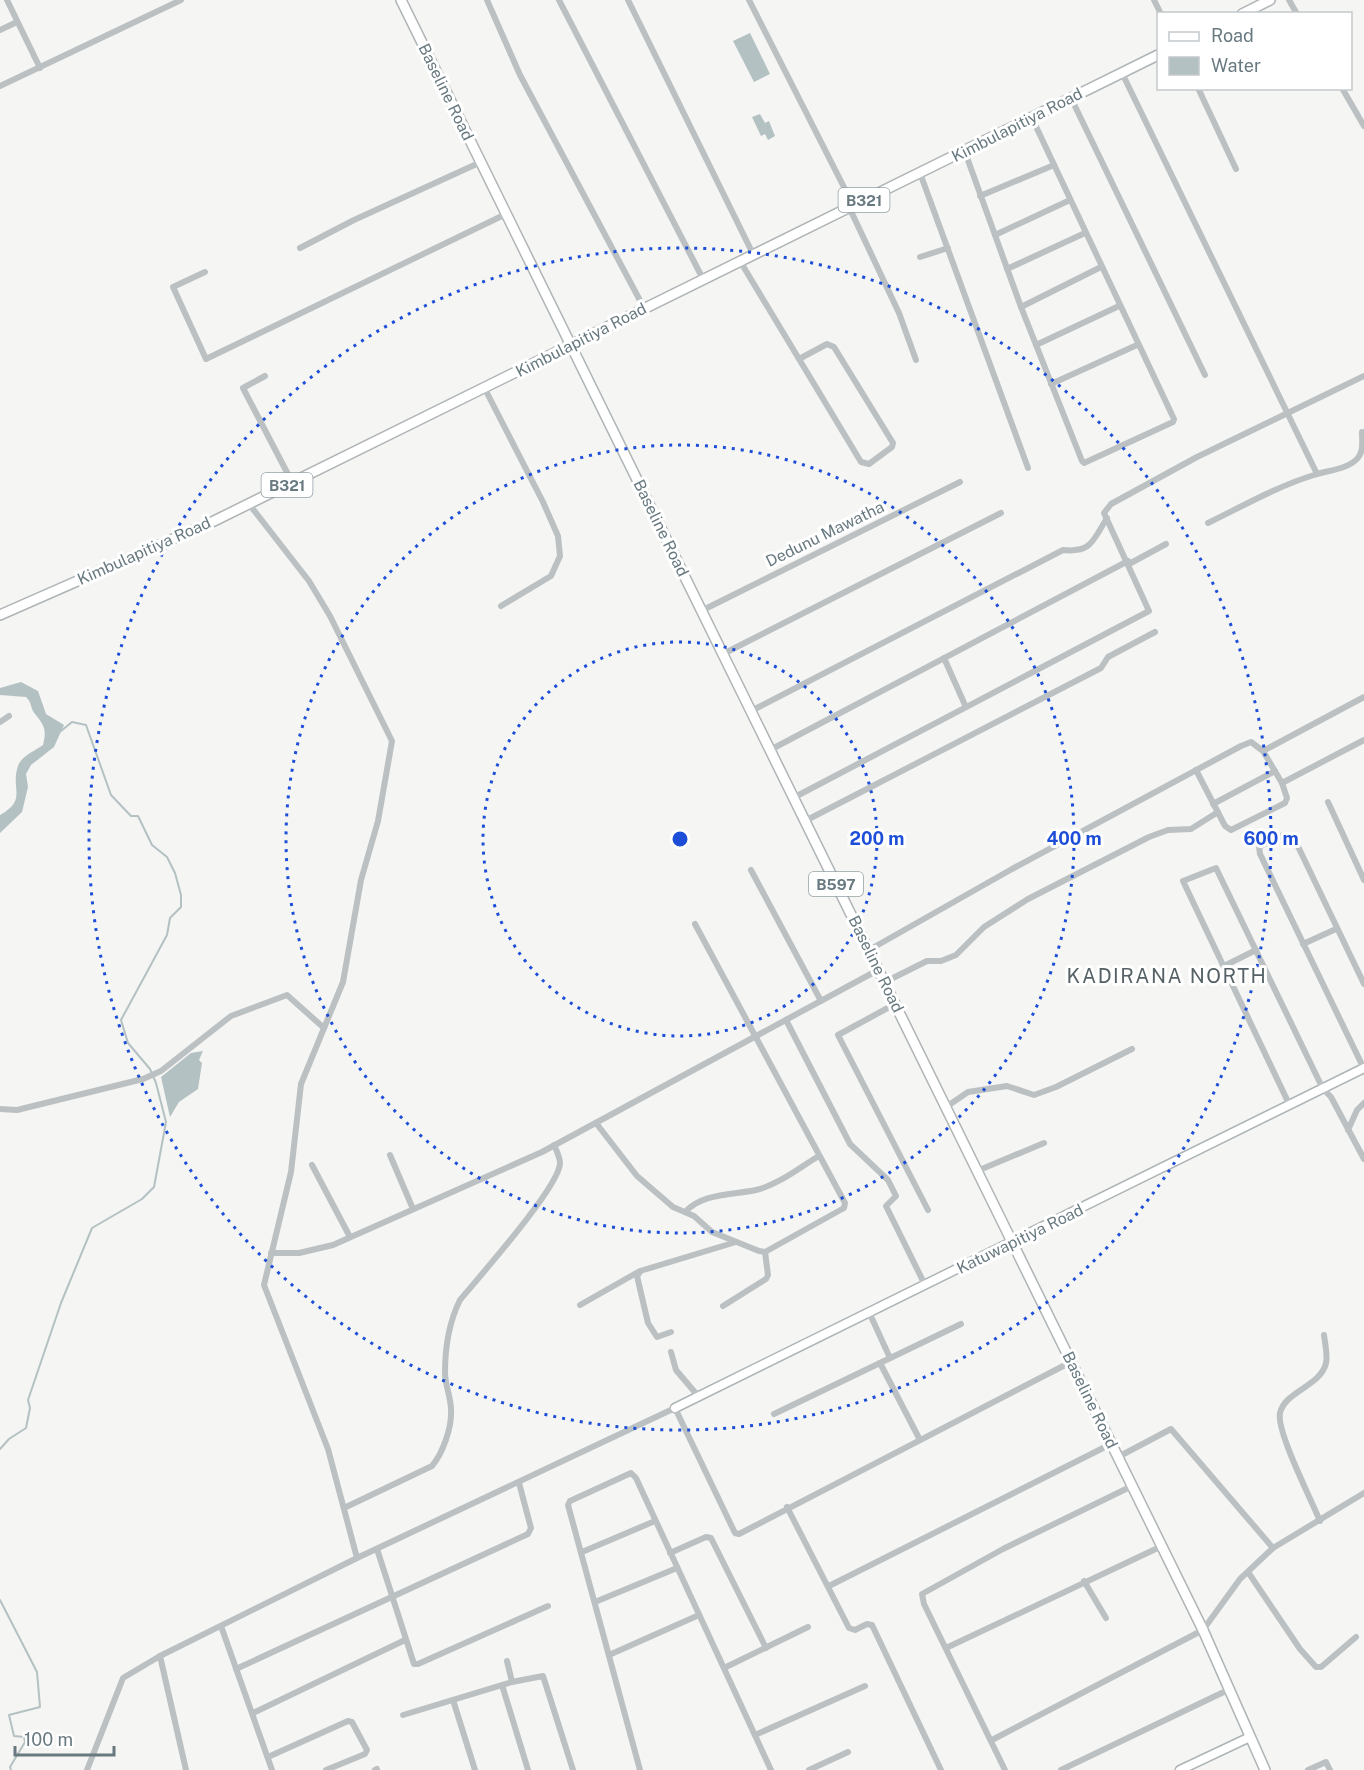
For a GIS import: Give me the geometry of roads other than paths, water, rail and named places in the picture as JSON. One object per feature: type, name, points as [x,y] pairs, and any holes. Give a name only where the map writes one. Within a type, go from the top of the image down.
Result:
[{"type":"main road","name":"Baseline Road","points":[[401,0],[1162,1546],[1203,1630],[1265,1770]]},
{"type":"main road","points":[[1246,12],[1270,0]]},
{"type":"main road","name":"Kimbulapitiya Road","points":[[0,615],[249,504],[1157,56]]},
{"type":"street","points":[[7,0],[40,68]]},
{"type":"street","points":[[0,86],[182,0]]},
{"type":"street","points":[[488,0],[520,75],[644,308]]},
{"type":"street","points":[[559,0],[703,279]]},
{"type":"street","points":[[628,0],[753,254]]},
{"type":"street","points":[[749,0],[851,206],[916,360]]},
{"type":"street","points":[[0,30],[17,22]]},
{"type":"street","points":[[1122,73],[1317,474]]},
{"type":"street","points":[[1199,90],[1236,169]]},
{"type":"street","points":[[1342,90],[1364,126]]},
{"type":"street","points":[[1071,98],[1205,375]]},
{"type":"street","points":[[965,152],[1021,308],[1084,463],[1173,422],[1174,419],[1137,345],[1032,118]]},
{"type":"street","points":[[300,248],[354,220],[481,162]]},
{"type":"street","points":[[980,196],[1054,165]]},
{"type":"street","points":[[920,173],[1028,468]]},
{"type":"street","points":[[994,234],[1070,200]]},
{"type":"street","points":[[205,272],[172,287],[206,359],[506,214]]},
{"type":"street","points":[[1007,269],[1085,233]]},
{"type":"street","points":[[920,257],[948,248]]},
{"type":"street","points":[[740,261],[861,462],[869,464],[892,447],[893,443],[834,347],[827,344],[799,359]]},
{"type":"street","points":[[1021,308],[1101,267]]},
{"type":"street","points":[[1036,345],[1119,306]]},
{"type":"street","points":[[1051,384],[1137,345]]},
{"type":"street","points":[[265,376],[243,388],[292,482]]},
{"type":"street","points":[[793,798],[965,705],[1149,611],[1104,513],[1111,504],[1197,458],[1364,376]]},
{"type":"street","points":[[485,389],[543,502],[558,536],[560,556],[551,576],[501,606]]},
{"type":"street","points":[[1208,523],[1267,494],[1317,474],[1328,473],[1357,459],[1362,451],[1362,432]]},
{"type":"street","name":"Dedunu Mawatha","points":[[701,611],[960,482]]},
{"type":"street","points":[[249,504],[309,581],[330,616],[392,741],[378,821],[361,880],[343,982],[301,1083],[291,1172],[264,1285],[328,1449],[357,1558]]},
{"type":"street","points":[[723,654],[1001,513]]},
{"type":"street","points":[[751,711],[1063,550],[1077,551],[1086,548],[1107,518]]},
{"type":"street","points":[[770,750],[1166,544]]},
{"type":"street","points":[[805,821],[1101,668],[1107,657],[1155,632]]},
{"type":"street","points":[[944,658],[965,705]]},
{"type":"street","points":[[1263,751],[1364,697]]},
{"type":"street","points":[[0,722],[9,716]]},
{"type":"street","points":[[1282,783],[1364,740]]},
{"type":"street","points":[[869,950],[1012,869],[1196,770],[1251,742],[1263,751],[1282,783],[1287,798],[1285,802],[1233,829],[1226,826],[1196,770]]},
{"type":"street","points":[[1214,804],[1275,771]]},
{"type":"street","points":[[1328,802],[1364,880]]},
{"type":"street","points":[[885,982],[927,961],[941,961],[956,955],[984,927],[1028,899],[1149,837],[1168,830],[1191,829],[1218,812]]},
{"type":"street","points":[[1364,984],[1293,836],[1288,834],[1259,847],[1303,944],[1364,1068]]},
{"type":"street","points":[[1290,1106],[1183,881],[1216,867],[1323,1089],[1331,1097],[1363,1157]]},
{"type":"street","points":[[751,870],[821,1001]]},
{"type":"street","points":[[596,1123],[637,1176],[673,1207],[694,1216],[712,1232],[765,1252],[844,1208],[845,1203],[754,1038],[695,924]]},
{"type":"street","points":[[1303,944],[1336,929]]},
{"type":"street","points":[[1224,966],[1256,951]]},
{"type":"street","points":[[271,1253],[299,1253],[333,1245],[554,1145],[878,970]]},
{"type":"street","points":[[0,1109],[17,1110],[143,1079],[161,1071],[231,1016],[287,995],[324,1028]]},
{"type":"street","points":[[895,1004],[838,1035],[928,1210]]},
{"type":"street","points":[[786,1020],[850,1144],[888,1180],[896,1196],[886,1206],[925,1285]]},
{"type":"street","points":[[946,1107],[968,1092],[1007,1086],[1034,1095],[1056,1087],[1132,1049]]},
{"type":"street","name":"Katuwapitiya Road","points":[[675,1407],[1364,1068]]},
{"type":"street","points":[[1348,1130],[1357,1110],[1364,1103]]},
{"type":"street","points":[[977,1171],[1044,1143]]},
{"type":"street","points":[[344,1508],[432,1466],[437,1459],[450,1423],[451,1409],[445,1374],[449,1326],[454,1311],[460,1300],[540,1200],[557,1172],[560,1162],[554,1145]]},
{"type":"street","points":[[390,1155],[413,1209]]},
{"type":"street","points":[[685,1212],[692,1205],[706,1199],[769,1185],[819,1156]]},
{"type":"street","points":[[312,1165],[350,1237]]},
{"type":"street","points":[[580,1305],[640,1271],[736,1242]]},
{"type":"street","points":[[723,1306],[766,1279],[768,1275],[765,1252]]},
{"type":"street","points":[[640,1271],[637,1276],[638,1283],[648,1323],[657,1337],[671,1332]]},
{"type":"street","points":[[869,1312],[890,1358]]},
{"type":"street","points":[[774,1414],[961,1324]]},
{"type":"street","points":[[1320,1521],[1287,1443],[1280,1415],[1283,1406],[1322,1373],[1326,1361],[1324,1335]]},
{"type":"street","points":[[670,1352],[676,1370],[698,1396]]},
{"type":"street","points":[[87,1770],[123,1678],[160,1656],[357,1558],[675,1407],[735,1533],[739,1534],[787,1507],[1071,1362]]},
{"type":"street","points":[[880,1363],[920,1440]]},
{"type":"street","points":[[1118,1457],[1171,1429],[1273,1548]]},
{"type":"street","points":[[829,1586],[1112,1444]]},
{"type":"street","points":[[640,1770],[568,1503],[625,1476],[634,1475],[771,1770]]},
{"type":"street","points":[[236,1669],[531,1531],[519,1483]]},
{"type":"street","points":[[1005,1770],[924,1604],[922,1594],[1003,1549],[1132,1486]]},
{"type":"street","points":[[992,1740],[1203,1630],[1248,1572],[1273,1548],[1364,1493]]},
{"type":"street","points":[[787,1507],[849,1628],[855,1630],[867,1624],[872,1625],[941,1770]]},
{"type":"street","points":[[582,1552],[655,1521]]},
{"type":"street","points":[[670,1553],[705,1536],[711,1538],[766,1648]]},
{"type":"street","points":[[946,1648],[1162,1546]]},
{"type":"street","points":[[377,1549],[390,1596],[414,1664],[548,1606]]},
{"type":"street","points":[[595,1602],[676,1568]]},
{"type":"street","points":[[1248,1572],[1300,1649],[1316,1667],[1321,1667],[1356,1637]]},
{"type":"street","points":[[1084,1581],[1106,1618]]},
{"type":"street","points":[[609,1655],[699,1615]]},
{"type":"street","points":[[221,1626],[272,1770]]},
{"type":"street","points":[[724,1668],[808,1627]]},
{"type":"street","points":[[253,1713],[405,1640]]},
{"type":"street","points":[[160,1656],[186,1770]]},
{"type":"street","points":[[507,1661],[512,1682]]},
{"type":"street","points":[[403,1715],[512,1682],[543,1676],[573,1770]]},
{"type":"street","points":[[502,1685],[528,1770]]},
{"type":"street","points":[[755,1735],[866,1686]]},
{"type":"street","points":[[1061,1770],[1230,1689]]},
{"type":"street","points":[[453,1700],[475,1770]]},
{"type":"street","points":[[268,1757],[348,1721],[352,1722],[367,1750],[365,1754],[326,1770]]},
{"type":"street","points":[[1180,1770],[1250,1737]]},
{"type":"street","points":[[809,1770],[848,1752]]},
{"type":"street","points":[[1308,1770],[1326,1761],[1330,1770]]},
{"type":"water","points":[[750,33],[770,74],[754,82],[733,41]]},
{"type":"water","points":[[760,114],[765,123],[769,121],[775,136],[768,140],[765,134],[761,136],[752,117]]},
{"type":"water","points":[[21,682],[38,691],[46,714],[64,725],[54,747],[31,765],[26,774],[28,787],[22,812],[0,833],[0,815],[14,804],[16,799],[18,766],[25,757],[43,745],[44,740],[43,724],[33,712],[26,697],[0,695],[0,688]]},
{"type":"water","points":[[203,1051],[199,1060],[202,1063],[198,1089],[179,1102],[170,1117],[161,1077],[191,1053]]},
{"type":"waterway","points":[[0,1449],[9,1439],[26,1428],[30,1408],[28,1400],[61,1303],[92,1228],[142,1199],[154,1187],[166,1122],[150,1069],[128,1043],[121,1020],[167,935],[170,918],[181,907],[181,895],[175,873],[167,857],[152,845],[138,816],[131,816],[111,795],[86,725],[72,722],[61,731]]},
{"type":"waterway","points":[[0,1600],[37,1672],[40,1707],[9,1715],[14,1736],[24,1737],[25,1742],[10,1767],[11,1770]]},
{"type":"district","name":"KADIRANA NORTH","points":[[1167,976]]}]
